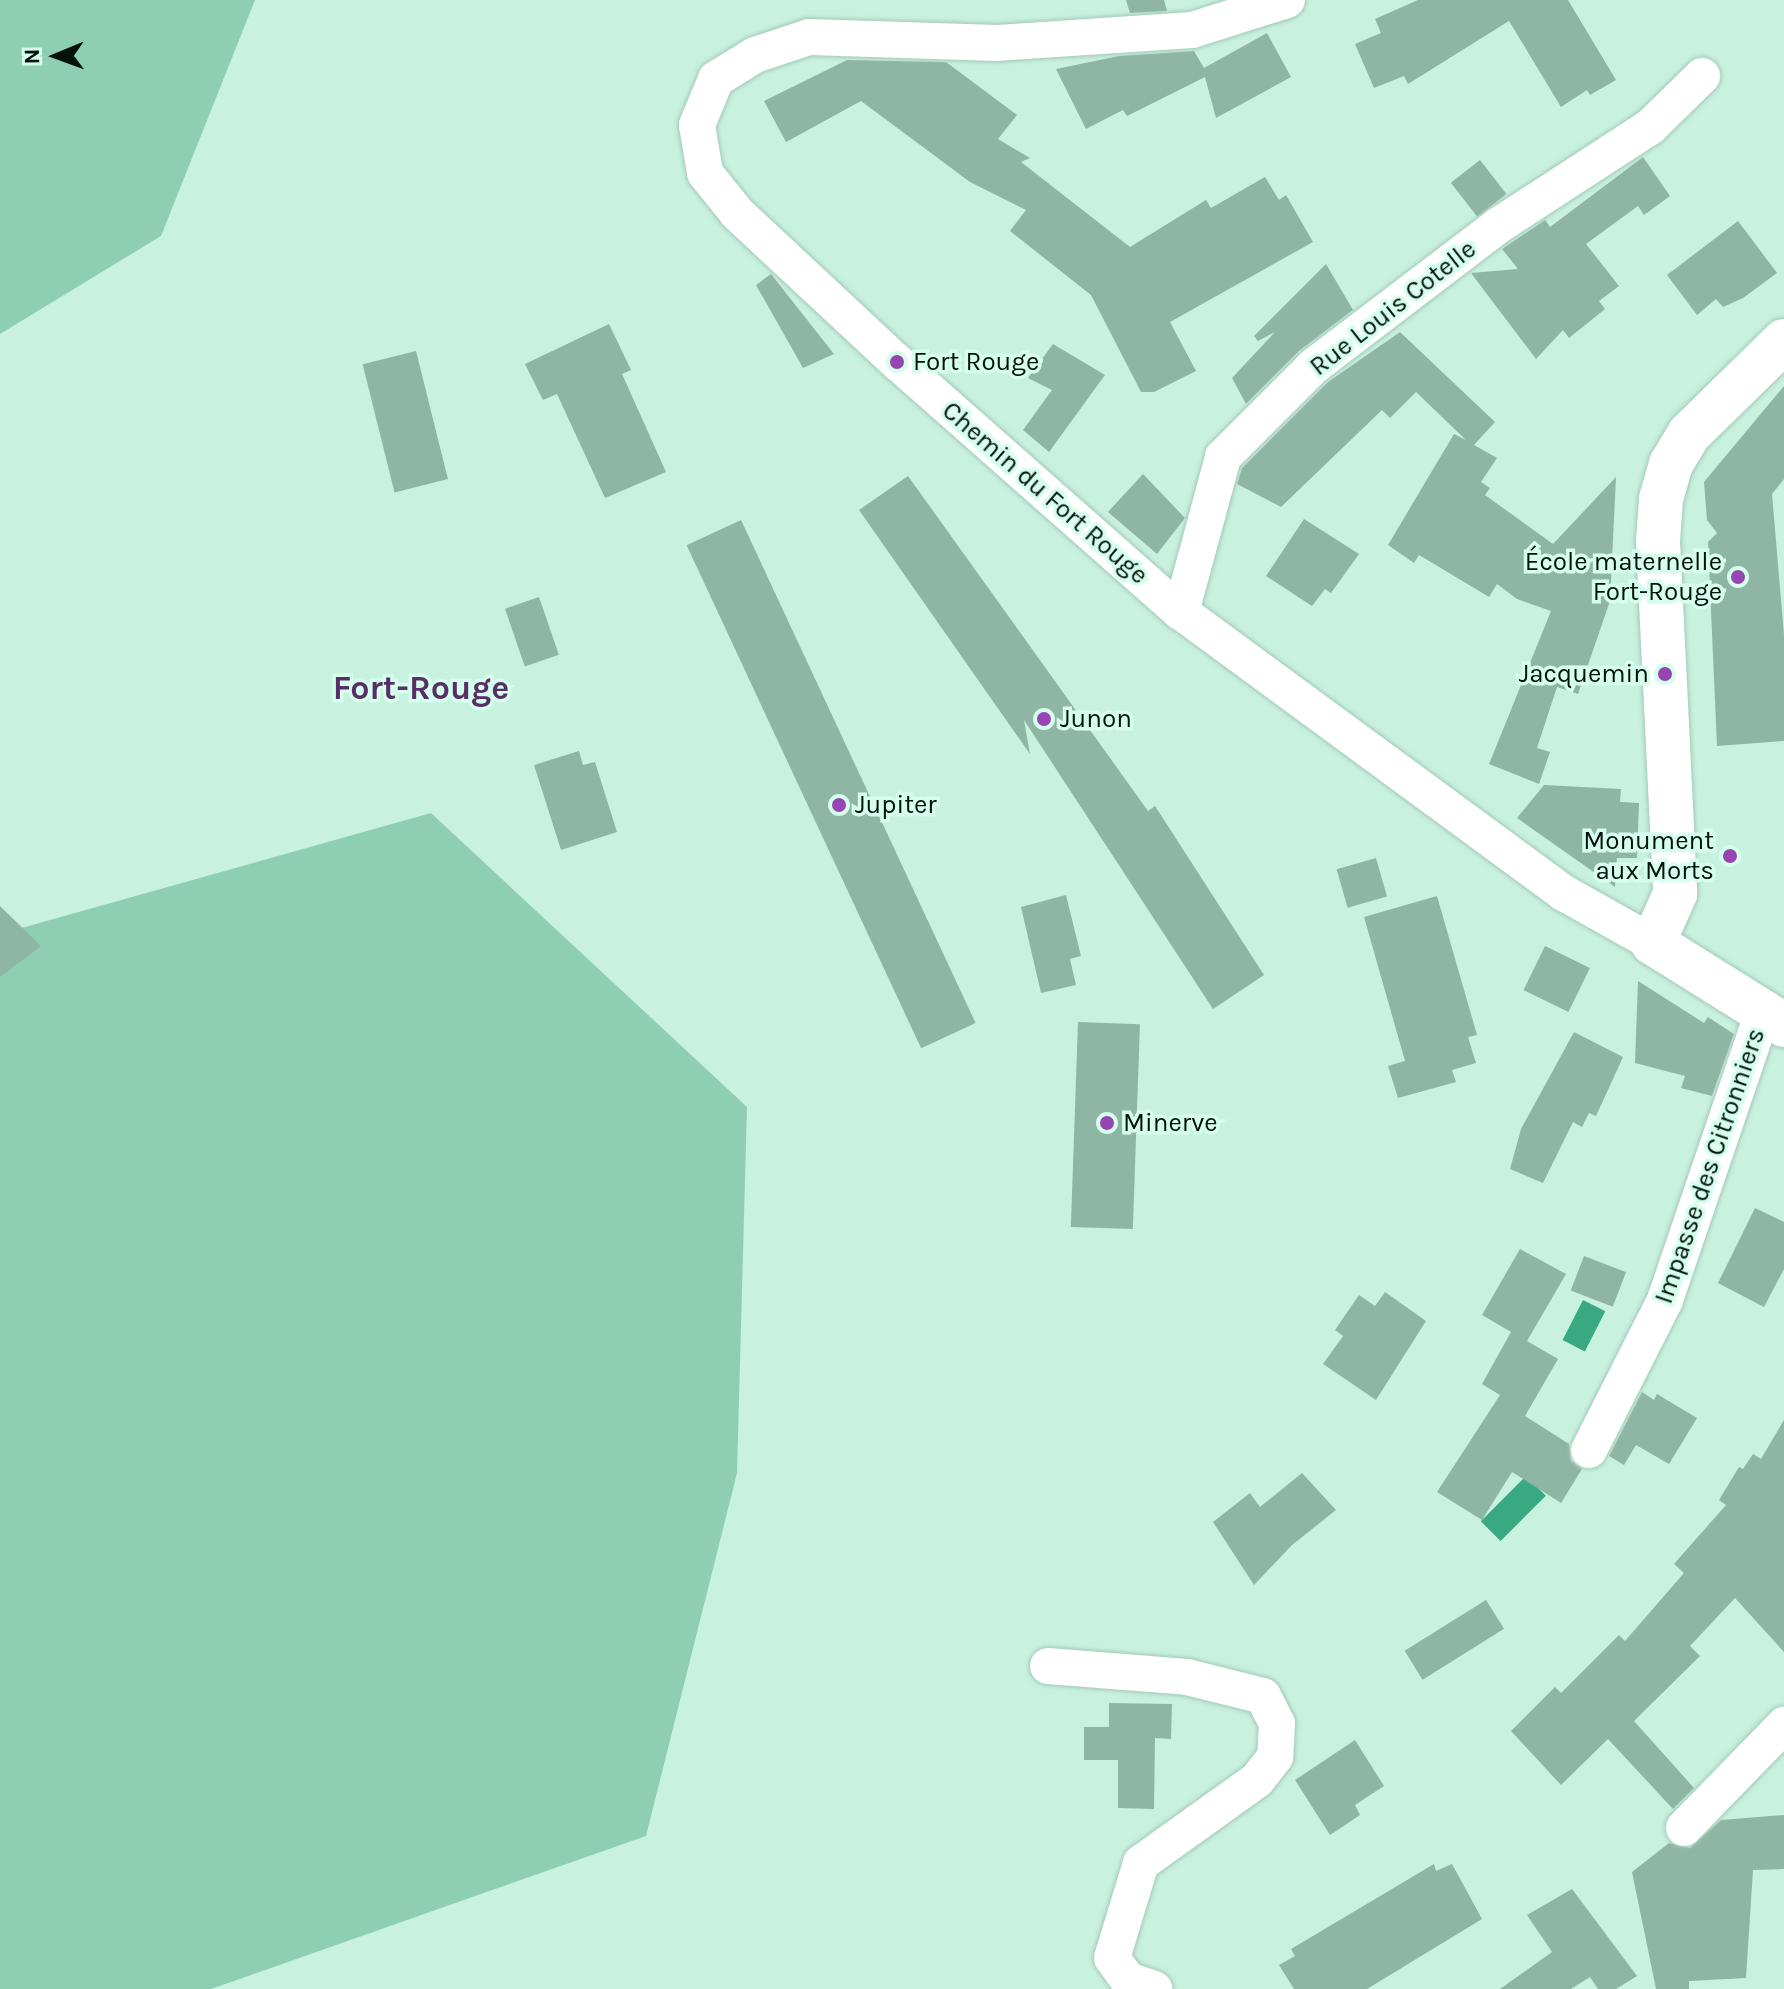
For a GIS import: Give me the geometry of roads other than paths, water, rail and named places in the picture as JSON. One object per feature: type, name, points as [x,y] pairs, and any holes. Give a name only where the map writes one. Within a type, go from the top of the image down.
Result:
[{"type":"main road","points":[[1653,943],[1675,894],[1658,541],[1661,499],[1671,464],[1689,434],[1784,341]]},
{"type":"main road","name":"Chemin du Fort Rouge","points":[[1653,943],[1774,1018]]},
{"type":"street","name":"Chemin du Fort Rouge","points":[[1287,0],[1192,30],[998,43],[809,37],[755,55],[716,79],[697,125],[705,173],[737,213],[977,435],[1181,612],[1564,893],[1653,943]]},
{"type":"street","name":"Rue Louis Cotelle","points":[[1181,612],[1223,457],[1314,366],[1499,225],[1650,127],[1702,76]]},
{"type":"street","name":"Impasse des Citronniers","points":[[1589,1450],[1665,1300],[1774,1018]]},
{"type":"street","points":[[1048,1666],[1187,1677],[1263,1696],[1277,1724],[1275,1757],[1257,1780],[1141,1863],[1112,1958],[1128,1980],[1154,1989]]},
{"type":"street","points":[[1684,1828],[1784,1725]]},
{"type":"place","name":"Fort Rouge","points":[[897,362]]},
{"type":"place","name":"École maternelle Fort-Rouge","points":[[1738,577]]},
{"type":"place","name":"Jacquemin","points":[[1665,674]]},
{"type":"place","name":"Junon","points":[[1044,719]]},
{"type":"place","name":"Jupiter","points":[[839,805]]},
{"type":"place","name":"Monument aux Morts","points":[[1730,856]]},
{"type":"place","name":"Minerve","points":[[1107,1123]]},
{"type":"district","name":"Fort-Rouge","points":[[421,689]]}]
